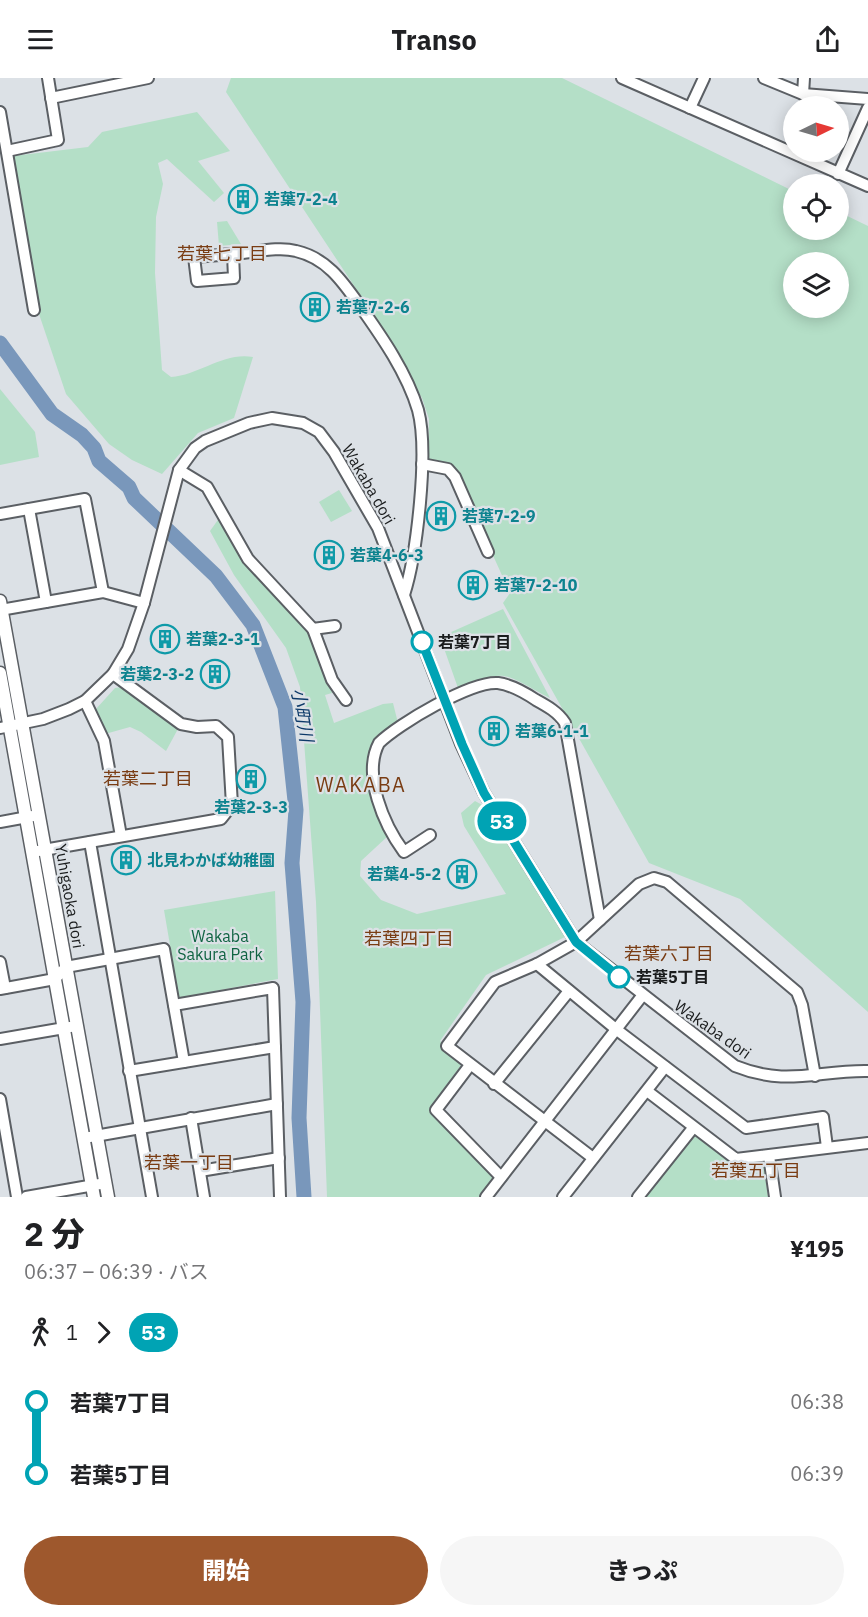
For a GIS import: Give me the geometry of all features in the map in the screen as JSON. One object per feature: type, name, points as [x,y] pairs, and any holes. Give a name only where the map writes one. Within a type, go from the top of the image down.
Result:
[{"type":"main road","name":"Yuhigaoka dori","points":[[1,607],[11,726]]},
{"type":"main road","name":"Yuhigaoka dori","points":[[0,673],[33,816],[55,979],[70,1027]]},
{"type":"main road","name":"Yuhigaoka dori","points":[[39,851],[66,967],[70,1027],[90,1137],[93,1191]]},
{"type":"main road","name":"Yuhigaoka dori","points":[[90,1137],[106,1183],[108,1197]]},
{"type":"street","points":[[7,151],[58,140],[48,78]]},
{"type":"street","points":[[51,98],[148,78]]},
{"type":"street","points":[[622,78],[838,174],[868,108]]},
{"type":"street","points":[[690,108],[704,78]]},
{"type":"street","points":[[764,78],[803,94],[868,99]]},
{"type":"street","points":[[803,94],[804,78]]},
{"type":"street","points":[[0,112],[34,310]]},
{"type":"street","points":[[849,178],[868,186]]},
{"type":"street","points":[[233,254],[296,251],[318,259],[336,273],[373,324],[411,393],[422,429],[422,464],[413,568],[404,596]]},
{"type":"street","name":"Wakaba dori","points":[[11,726],[43,719],[85,701],[112,674],[128,649],[144,603],[179,470],[195,448],[205,441],[249,423],[272,418],[303,423],[319,432],[340,461],[378,528],[444,701],[484,793],[576,942],[642,996],[735,1066],[755,1074],[792,1079],[868,1071]]},
{"type":"street","points":[[422,464],[448,469],[455,477],[488,552]]},
{"type":"street","points":[[179,470],[207,487],[248,559],[313,629],[332,680],[345,700]]},
{"type":"street","points":[[0,514],[85,499],[103,592]]},
{"type":"street","points":[[29,510],[46,602]]},
{"type":"street","points":[[1,607],[103,592],[144,603]]},
{"type":"street","points":[[313,629],[335,626]]},
{"type":"street","points":[[39,851],[221,819],[232,805],[228,737],[216,726],[197,727],[181,724],[112,674]]},
{"type":"street","points":[[430,835],[404,852],[394,839],[381,810],[373,765],[375,751],[387,735],[444,701],[483,685],[498,683],[519,689],[559,714],[568,736],[600,920]]},
{"type":"street","points":[[85,701],[104,741],[121,836]]},
{"type":"street","points":[[0,822],[33,816]]},
{"type":"street","points":[[90,842],[152,1197]]},
{"type":"street","points":[[593,1158],[447,1046],[495,982],[537,964],[576,942],[639,884],[654,878],[667,882],[797,992],[802,1005],[815,1076]]},
{"type":"street","points":[[0,962],[2,989],[55,979],[66,967],[164,949],[184,1062]]},
{"type":"street","points":[[537,964],[617,1030],[746,1128],[823,1117],[827,1147]]},
{"type":"street","points":[[174,1005],[273,988],[280,1197]]},
{"type":"street","points":[[494,1084],[569,991]]},
{"type":"street","points":[[486,1197],[642,996]]},
{"type":"street","points":[[0,1039],[70,1027]]},
{"type":"street","points":[[129,1071],[275,1047]]},
{"type":"street","points":[[470,1065],[436,1110],[501,1177]]},
{"type":"street","points":[[563,1197],[665,1067]]},
{"type":"street","points":[[647,1091],[736,1159],[868,1143]]},
{"type":"street","points":[[0,1099],[17,1197]]},
{"type":"street","points":[[90,1137],[277,1104]]},
{"type":"street","points":[[191,1118],[204,1197]]},
{"type":"street","points":[[638,1197],[693,1128]]},
{"type":"street","points":[[769,1156],[775,1197]]},
{"type":"street","points":[[200,1171],[279,1158]]},
{"type":"street","points":[[26,1197],[93,1191],[106,1183]]},
{"type":"green space","points":[[231,78],[562,78],[783,186],[783,240],[849,240],[849,217],[868,226],[868,1012],[740,899],[649,863],[503,603],[510,593],[453,467],[428,461],[429,419],[422,398],[376,319],[226,92]]},
{"type":"green space","points":[[197,112],[230,151],[198,161],[224,193],[214,202],[167,159],[158,163],[163,184],[156,217],[155,273],[162,370],[171,377],[232,358],[253,357],[234,418],[198,433],[162,474],[132,460],[109,444],[66,394],[39,314],[13,156],[88,147],[102,132]]},
{"type":"green space","points":[[227,221],[241,244],[219,246],[217,222]]},
{"type":"green space","points":[[0,389],[35,432],[39,457],[0,465]]},
{"type":"green space","points":[[339,490],[352,511],[331,522],[319,502]]},
{"type":"green space","points":[[220,517],[312,632],[332,693],[325,695],[334,723],[383,704],[393,703],[399,727],[374,742],[368,768],[368,780],[374,804],[388,836],[361,861],[360,876],[381,900],[417,914],[506,894],[464,826],[461,813],[475,801],[486,807],[565,937],[486,975],[440,1041],[462,1064],[431,1106],[494,1177],[480,1197],[327,1197],[316,902],[300,687],[286,648],[234,575],[210,531]]},
{"type":"green space","points":[[503,609],[550,698],[506,676],[488,677],[458,688],[440,637]]},
{"type":"green space","points":[[122,687],[179,727],[166,751],[141,732],[130,727],[105,734],[96,709],[115,688]]},
{"type":"green space","name":"Wakaba Sakura Park","points":[[275,891],[278,979],[179,998],[164,910]]},
{"type":"green space","points":[[695,1136],[735,1165],[763,1162],[768,1197],[645,1197]]},
{"type":"waterway","name":"小町川","points":[[0,343],[52,414],[82,435],[94,448],[99,461],[129,487],[134,498],[216,576],[253,625],[285,707],[296,810],[292,863],[303,1002],[299,1118],[304,1197]]},
{"type":"bus line","name":"53","points":[[422,642],[484,793],[576,942],[619,977]]},
{"type":"place","name":"若葉7-2-4","points":[[243,199]]},
{"type":"place","name":"若葉7-2-6","points":[[315,307]]},
{"type":"place","name":"若葉7-2-9","points":[[441,516]]},
{"type":"place","name":"若葉4-6-3","points":[[329,555]]},
{"type":"place","name":"若葉7-2-10","points":[[473,585]]},
{"type":"place","name":"若葉2-3-1","points":[[165,639]]},
{"type":"place","name":"若葉7丁目","points":[[422,642]]},
{"type":"place","name":"若葉2-3-2","points":[[215,674]]},
{"type":"place","name":"若葉6-1-1","points":[[494,731]]},
{"type":"place","name":"若葉2-3-3","points":[[251,779]]},
{"type":"place","name":"北見わかば幼稚園","points":[[126,860]]},
{"type":"place","name":"若葉4-5-2","points":[[462,874]]},
{"type":"place","name":"若葉5丁目","points":[[619,977]]},
{"type":"district","name":"若葉七丁目","points":[[222,254]]},
{"type":"district","name":"若葉二丁目","points":[[148,779]]},
{"type":"district","name":"WAKABA","points":[[361,785]]},
{"type":"district","name":"若葉四丁目","points":[[409,939]]},
{"type":"district","name":"若葉六丁目","points":[[669,954]]},
{"type":"district","name":"若葉一丁目","points":[[189,1163]]},
{"type":"district","name":"若葉五丁目","points":[[756,1171]]}]
